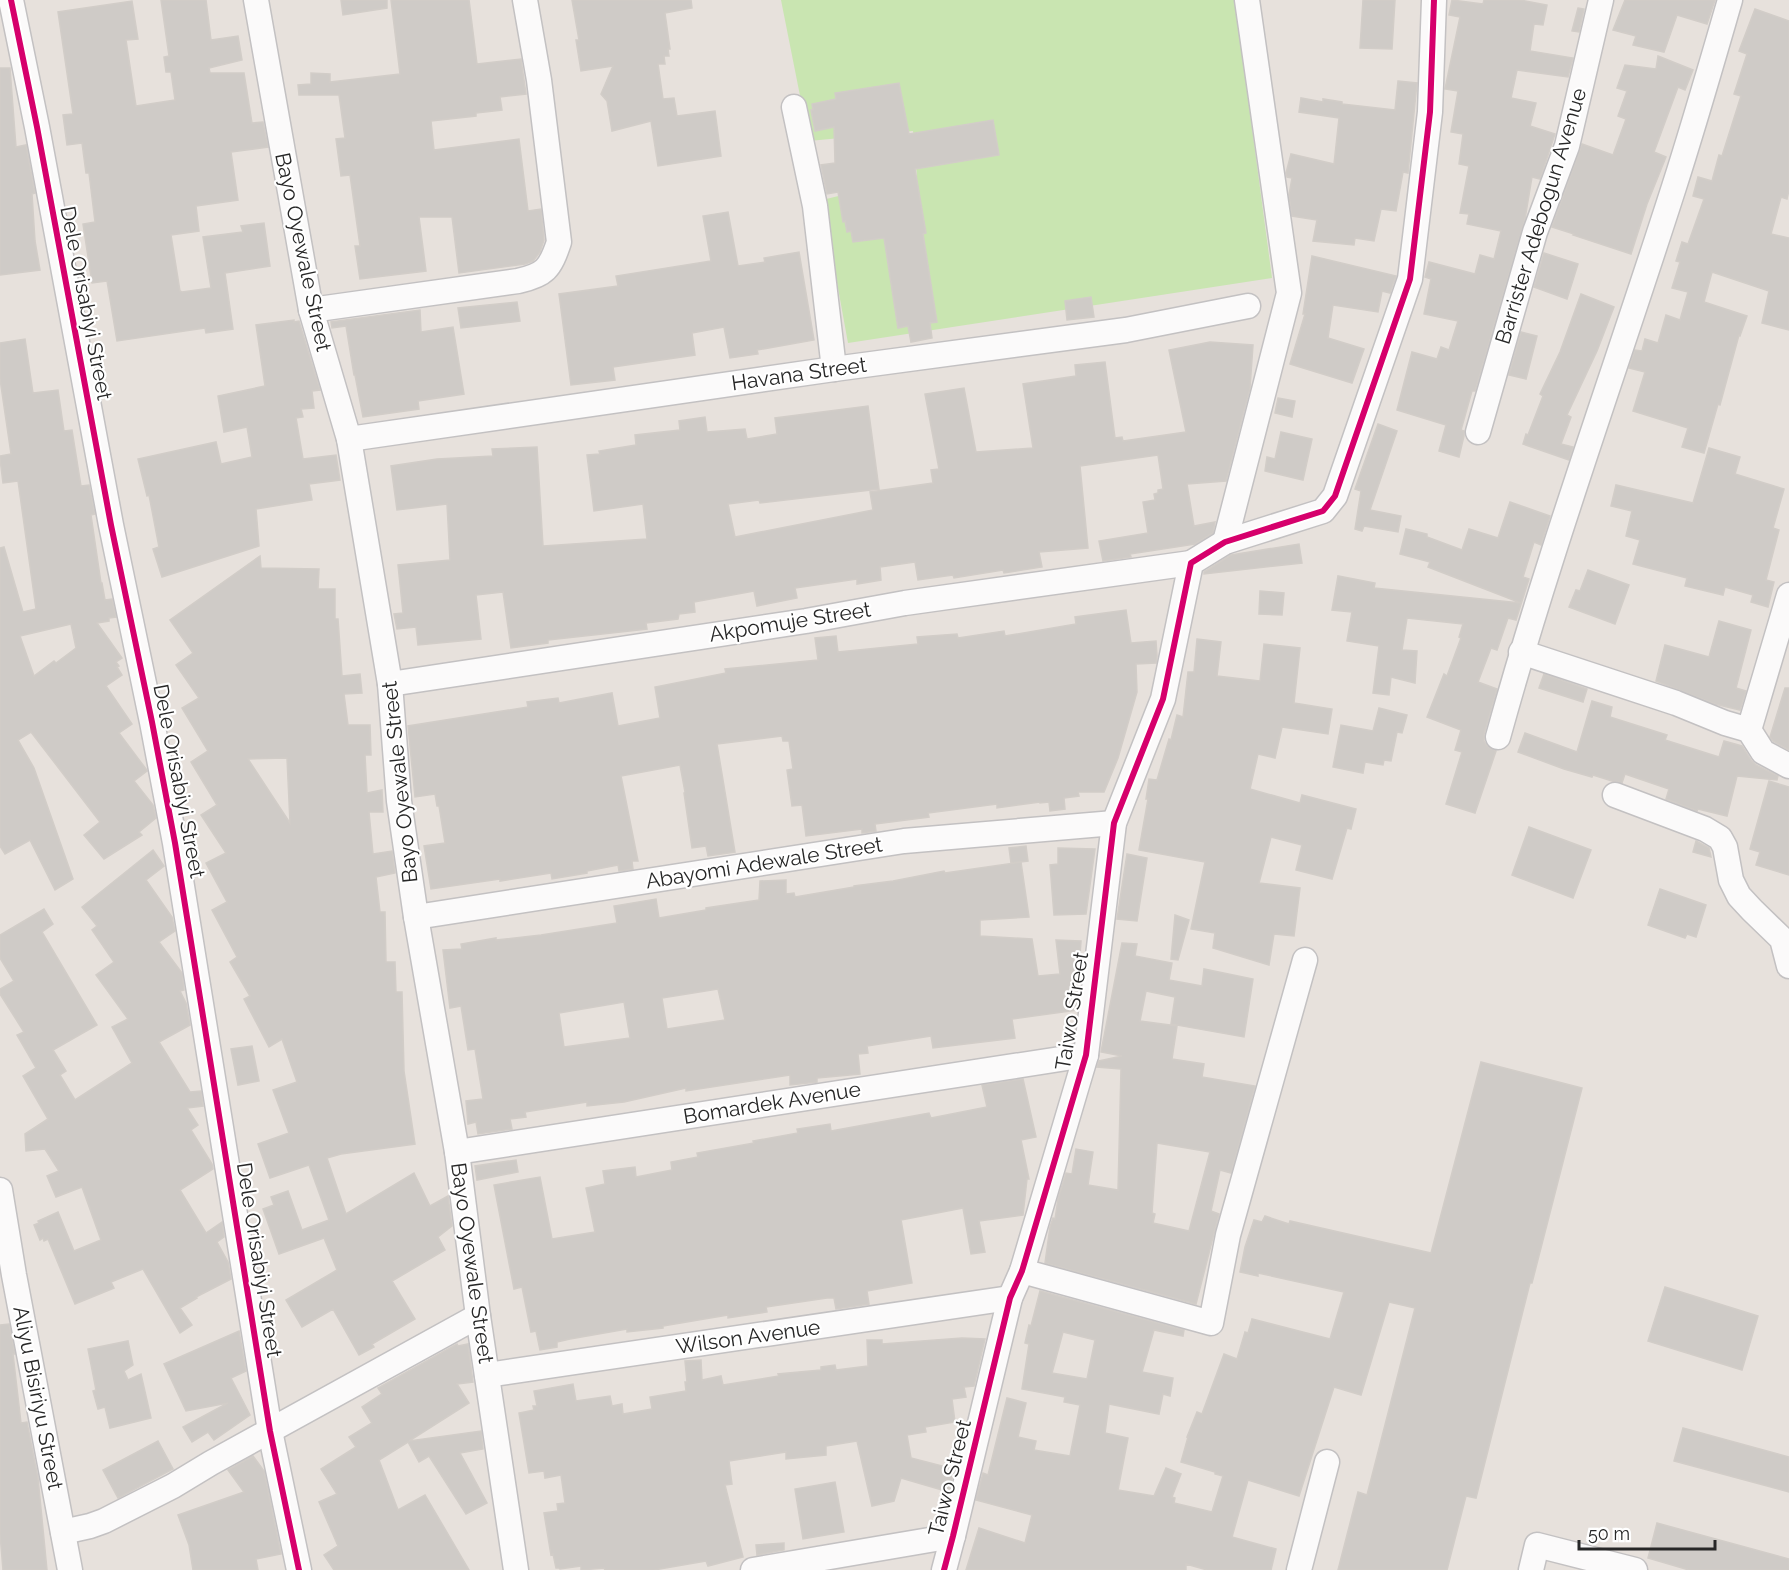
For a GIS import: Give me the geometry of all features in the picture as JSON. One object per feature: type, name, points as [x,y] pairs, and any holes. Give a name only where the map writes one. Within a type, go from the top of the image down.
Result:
[{"type":"street","name":"Dele Orisabiyi Street","points":[[11,0],[111,525],[175,843],[270,1431],[298,1570]]},
{"type":"street","name":"Bayo Oyewale Street","points":[[256,0],[311,310],[349,439],[390,684],[399,801],[416,917],[457,1152],[478,1316],[516,1570]]},
{"type":"street","points":[[311,310],[518,281],[532,278],[543,272],[553,261],[559,242],[539,80],[525,0]]},
{"type":"street","points":[[1225,542],[1289,293],[1247,0]]},
{"type":"street","points":[[1191,563],[1225,542],[1323,511],[1335,496],[1410,279],[1430,112],[1434,0]]},
{"type":"street","name":"Barrister Adebogun Avenue","points":[[1478,432],[1535,232],[1567,146],[1601,0]]},
{"type":"street","points":[[1498,737],[1521,652],[1675,186],[1730,0]]},
{"type":"street","points":[[794,107],[815,206],[834,369]]},
{"type":"street","name":"Havana Street","points":[[349,439],[834,369],[1126,330],[1248,306]]},
{"type":"street","name":"Akpomuje Street","points":[[390,684],[917,601],[1191,563]]},
{"type":"street","name":"Taiwo Street","points":[[944,1570],[1010,1298],[1022,1271],[1086,1055],[1114,823],[1162,699],[1191,563]]},
{"type":"street","points":[[1749,730],[1789,595]]},
{"type":"street","points":[[1521,652],[1749,730],[1763,752],[1789,766]]},
{"type":"street","points":[[1615,795],[1705,829],[1720,838],[1725,847],[1731,880],[1739,896],[1782,939],[1789,966]]},
{"type":"street","name":"Abayomi Adewale Street","points":[[416,917],[904,841],[1114,823]]},
{"type":"street","points":[[1022,1271],[1211,1323],[1228,1235],[1305,960]]},
{"type":"street","name":"Bomardek Avenue","points":[[457,1152],[1086,1055]]},
{"type":"street","name":"Aliyu Bisiriyu Street","points":[[0,1190],[70,1570]]},
{"type":"street","name":"Wilson Avenue","points":[[487,1375],[1010,1298]]},
{"type":"street","points":[[63,1532],[104,1521],[173,1486],[478,1316]]},
{"type":"street","points":[[1299,1570],[1328,1462]]},
{"type":"street","points":[[753,1570],[953,1536]]},
{"type":"street","points":[[1531,1570],[1537,1545],[1635,1570]]},
{"type":"green space","points":[[781,0],[1235,0],[1272,278],[848,343],[822,200],[917,177],[913,131],[809,141]]},
{"type":"building","points":[[161,0],[206,0],[211,40],[238,36],[242,60],[209,68],[210,73],[244,73],[252,123],[263,122],[268,147],[231,152],[238,200],[196,206],[199,231],[171,235],[180,291],[211,288],[203,237],[243,232],[241,226],[264,223],[270,266],[225,273],[233,329],[206,333],[205,328],[117,341],[107,281],[92,283],[83,224],[95,222],[89,173],[86,173],[82,143],[67,145],[63,115],[73,114],[58,12],[132,1],[138,39],[126,40],[136,106],[175,100],[171,72],[166,72],[164,57],[169,56]]},
{"type":"building","points":[[341,0],[387,0],[387,8],[343,15]]},
{"type":"building","points":[[391,0],[469,0],[477,64],[521,59],[526,94],[500,97],[502,110],[476,113],[476,116],[431,121],[434,150],[519,139],[528,211],[541,209],[544,240],[540,252],[533,261],[459,273],[452,217],[419,217],[426,271],[360,279],[355,246],[360,246],[350,175],[341,176],[336,139],[345,138],[339,95],[299,95],[298,85],[311,84],[311,73],[330,74],[330,82],[400,74]]},
{"type":"building","points":[[572,0],[691,0],[692,8],[665,13],[670,49],[668,49],[669,56],[664,56],[665,64],[658,64],[663,99],[674,98],[677,116],[715,111],[721,156],[658,166],[651,121],[612,131],[607,101],[601,94],[613,66],[581,71],[576,40],[579,40]]},
{"type":"building","points":[[1363,0],[1395,0],[1392,49],[1360,48]]},
{"type":"building","points":[[1452,0],[1483,4],[1484,0],[1520,0],[1547,5],[1543,25],[1534,24],[1530,51],[1573,58],[1568,77],[1517,70],[1511,98],[1536,103],[1530,126],[1555,134],[1540,179],[1532,177],[1525,219],[1475,391],[1472,391],[1461,430],[1464,431],[1464,436],[1459,457],[1439,451],[1446,425],[1397,410],[1412,352],[1437,359],[1441,347],[1449,350],[1458,321],[1424,314],[1431,279],[1425,277],[1429,262],[1475,274],[1480,255],[1494,259],[1501,231],[1467,224],[1469,214],[1460,213],[1469,166],[1459,164],[1463,134],[1451,132],[1458,91],[1445,89],[1460,17],[1449,15]]},
{"type":"building","points":[[1625,0],[1715,0],[1707,24],[1677,15],[1664,52],[1633,45],[1636,36],[1613,30]]},
{"type":"building","points":[[1578,8],[1584,9],[1579,32],[1572,31]]},
{"type":"building","points":[[1755,9],[1789,21],[1789,190],[1787,199],[1781,197],[1771,234],[1789,238],[1789,330],[1762,323],[1769,291],[1712,272],[1704,302],[1747,316],[1739,335],[1704,453],[1682,447],[1688,428],[1633,411],[1645,372],[1629,368],[1635,350],[1642,351],[1645,339],[1658,343],[1666,315],[1680,320],[1688,292],[1672,288],[1680,262],[1676,261],[1682,242],[1688,244],[1704,199],[1693,196],[1698,177],[1712,181],[1741,96],[1734,94],[1747,54],[1739,51]]},
{"type":"building","points":[[1658,56],[1693,70],[1685,90],[1678,87],[1654,152],[1666,157],[1647,204],[1631,254],[1552,227],[1582,144],[1613,155],[1626,119],[1618,116],[1627,91],[1617,88],[1625,65],[1656,69]]},
{"type":"building","points":[[0,68],[10,68],[16,147],[26,145],[35,193],[32,194],[35,241],[40,270],[0,275]]},
{"type":"building","points":[[1398,81],[1417,83],[1408,173],[1403,172],[1396,211],[1381,209],[1374,241],[1355,238],[1354,245],[1313,241],[1317,220],[1292,216],[1289,195],[1292,178],[1287,177],[1286,173],[1291,154],[1334,164],[1339,118],[1299,112],[1301,98],[1395,110]]},
{"type":"building","points":[[899,83],[909,134],[993,120],[999,155],[915,169],[937,322],[930,323],[932,338],[911,342],[908,326],[898,328],[884,238],[853,242],[851,231],[847,232],[845,221],[843,222],[838,192],[827,194],[821,165],[835,163],[834,127],[815,131],[811,110],[813,110],[812,104],[836,99],[835,93]]},
{"type":"building","points":[[728,212],[738,266],[765,262],[764,258],[799,252],[814,340],[757,350],[758,354],[730,358],[724,327],[692,333],[695,355],[613,367],[615,380],[571,385],[559,294],[618,286],[616,276],[711,261],[703,216]]},
{"type":"building","points":[[1544,253],[1578,264],[1567,299],[1534,287]]},
{"type":"building","points":[[1312,256],[1396,276],[1390,293],[1382,291],[1378,312],[1333,305],[1328,338],[1364,349],[1352,383],[1290,364],[1305,314],[1303,314]]},
{"type":"building","points":[[1581,294],[1614,307],[1597,351],[1567,415],[1571,417],[1561,444],[1573,447],[1569,460],[1523,444],[1543,396],[1540,394],[1560,352]]},
{"type":"building","points":[[1091,297],[1094,317],[1067,320],[1065,301]]},
{"type":"building","points":[[517,302],[520,321],[461,328],[458,308]]},
{"type":"building","points":[[420,310],[421,332],[453,327],[464,394],[418,401],[419,409],[363,417],[346,326],[332,328],[331,322]]},
{"type":"building","points":[[294,320],[294,322],[299,321],[320,390],[312,391],[314,408],[301,409],[303,417],[296,418],[303,459],[336,455],[340,480],[309,484],[312,500],[256,509],[259,546],[162,577],[153,549],[159,547],[149,495],[147,496],[138,459],[216,442],[221,464],[252,457],[247,427],[224,432],[218,396],[265,386],[256,325]]},
{"type":"building","points":[[1521,332],[1537,336],[1526,379],[1509,375]]},
{"type":"building","points":[[25,339],[33,393],[58,390],[64,431],[72,430],[81,486],[89,485],[95,514],[91,515],[105,600],[112,599],[116,617],[97,623],[122,658],[116,662],[122,675],[106,686],[132,724],[119,733],[147,771],[134,781],[153,805],[156,818],[139,832],[142,835],[104,859],[84,835],[100,822],[31,732],[18,740],[34,768],[73,879],[55,890],[30,840],[5,854],[0,846],[0,548],[4,547],[23,612],[36,609],[18,481],[3,483],[0,456],[11,454],[0,379],[0,343]],"holes":[[[71,624],[76,648],[34,676],[20,636]]]},
{"type":"building","points":[[1210,342],[1253,345],[1250,388],[1226,481],[1187,484],[1194,526],[1215,522],[1213,533],[1195,544],[1130,554],[1131,557],[1103,561],[1099,541],[1148,533],[1143,502],[1155,500],[1154,494],[1163,489],[1158,455],[1080,466],[1088,548],[1039,552],[1042,567],[1004,573],[1003,570],[954,578],[953,575],[918,580],[915,562],[880,567],[881,580],[857,584],[857,579],[795,588],[797,598],[757,606],[754,591],[694,602],[695,612],[679,614],[678,619],[646,623],[647,629],[548,640],[548,643],[511,648],[503,592],[476,595],[481,639],[418,645],[416,627],[397,629],[394,614],[403,613],[398,565],[450,560],[447,504],[397,510],[391,466],[437,459],[493,456],[492,449],[537,447],[543,546],[647,539],[643,504],[594,511],[587,455],[636,445],[635,435],[680,430],[679,421],[705,417],[707,432],[745,429],[747,439],[777,434],[775,418],[868,406],[879,489],[760,503],[759,500],[728,504],[735,537],[873,510],[870,492],[933,483],[931,470],[939,469],[925,394],[964,388],[976,452],[1033,448],[1023,384],[1076,376],[1075,365],[1105,362],[1115,438],[1122,437],[1123,441],[1186,432],[1169,350]]},
{"type":"building","points":[[1278,398],[1295,401],[1292,417],[1275,413]]},
{"type":"building","points":[[1378,424],[1397,431],[1370,510],[1401,516],[1398,532],[1364,526],[1362,531],[1355,529],[1361,491],[1355,489]]},
{"type":"building","points":[[1281,432],[1312,439],[1303,480],[1265,471],[1267,457],[1275,459]]},
{"type":"building","points":[[1709,448],[1740,457],[1735,474],[1784,489],[1773,528],[1779,530],[1766,580],[1774,582],[1768,607],[1751,602],[1753,595],[1725,587],[1723,595],[1685,586],[1687,578],[1633,564],[1640,540],[1626,536],[1632,511],[1611,506],[1616,485],[1693,503]]},
{"type":"building","points":[[1510,502],[1550,516],[1541,545],[1534,542],[1523,577],[1529,579],[1516,620],[1508,618],[1497,650],[1491,648],[1478,682],[1497,689],[1484,734],[1487,746],[1496,751],[1475,813],[1446,804],[1462,752],[1455,750],[1461,730],[1427,717],[1444,674],[1447,676],[1461,638],[1459,637],[1463,624],[1407,618],[1402,650],[1417,651],[1415,683],[1391,677],[1389,695],[1373,693],[1379,646],[1347,641],[1352,612],[1332,610],[1338,576],[1375,583],[1374,588],[1521,603],[1428,567],[1430,562],[1400,554],[1406,529],[1427,534],[1427,537],[1462,550],[1469,529],[1498,538]]},
{"type":"building","points":[[1299,544],[1302,563],[1204,574],[1231,555]]},
{"type":"building","points":[[260,556],[261,568],[319,569],[318,589],[335,589],[335,619],[338,619],[342,676],[360,674],[362,693],[344,694],[348,725],[370,725],[371,755],[365,755],[367,793],[382,790],[383,812],[369,812],[373,854],[392,851],[395,873],[376,877],[380,912],[385,912],[386,962],[395,962],[396,992],[402,992],[404,1071],[415,1144],[327,1158],[346,1214],[414,1173],[430,1206],[448,1196],[452,1226],[438,1237],[445,1250],[392,1281],[415,1319],[372,1344],[374,1347],[359,1355],[333,1309],[302,1327],[286,1300],[337,1270],[324,1238],[279,1254],[263,1209],[274,1205],[271,1197],[288,1191],[302,1230],[329,1220],[309,1165],[270,1178],[258,1144],[289,1133],[273,1090],[297,1082],[282,1039],[269,1047],[244,999],[250,996],[230,962],[237,957],[212,910],[227,902],[206,863],[226,853],[201,815],[217,805],[191,762],[208,751],[182,708],[199,698],[176,665],[193,653],[170,620]],"holes":[[[287,758],[290,823],[248,759]]]},
{"type":"building","points":[[1588,570],[1629,585],[1615,624],[1569,607],[1576,590],[1580,591]]},
{"type":"building","points":[[1260,591],[1284,593],[1282,615],[1259,614]]},
{"type":"building","points":[[1126,610],[1131,643],[1156,641],[1156,663],[1136,664],[1137,692],[1118,758],[1104,792],[1078,792],[1079,796],[1064,798],[1065,809],[1050,811],[1049,802],[997,808],[997,804],[928,813],[929,817],[875,824],[876,831],[862,833],[862,829],[806,836],[802,805],[792,806],[787,770],[793,769],[789,741],[783,741],[782,736],[717,744],[735,852],[708,856],[706,846],[692,848],[680,765],[621,776],[638,861],[632,861],[633,869],[619,871],[618,865],[552,879],[551,873],[431,889],[424,846],[445,843],[435,794],[415,797],[408,726],[528,707],[527,702],[558,698],[559,703],[612,693],[618,726],[660,718],[655,687],[726,673],[725,669],[818,660],[815,638],[836,636],[838,652],[918,644],[917,637],[957,634],[958,638],[1004,631],[1005,636],[1076,624],[1075,617]]},
{"type":"building","points":[[1719,621],[1751,630],[1736,688],[1746,691],[1740,710],[1715,704],[1656,681],[1665,645],[1709,657]]},
{"type":"building","points":[[1197,639],[1221,642],[1217,676],[1260,681],[1264,644],[1300,648],[1294,703],[1332,709],[1328,734],[1282,727],[1275,758],[1258,754],[1250,789],[1300,803],[1302,795],[1356,809],[1351,829],[1347,828],[1332,879],[1296,870],[1302,845],[1271,837],[1259,883],[1300,888],[1294,936],[1274,934],[1269,965],[1213,948],[1215,933],[1191,929],[1205,862],[1139,850],[1149,779],[1157,780],[1177,715],[1183,717],[1188,672],[1194,672]]},
{"type":"building","points":[[1544,674],[1587,689],[1583,702],[1539,688]]},
{"type":"building","points":[[1785,688],[1789,688],[1789,750],[1770,737]]},
{"type":"building","points":[[1592,701],[1612,707],[1610,717],[1667,735],[1665,740],[1719,757],[1724,741],[1742,746],[1756,765],[1778,776],[1777,780],[1737,776],[1727,816],[1698,809],[1697,811],[1666,799],[1669,789],[1625,774],[1622,783],[1593,775],[1592,777],[1518,752],[1525,733],[1577,752]]},
{"type":"building","points":[[1379,708],[1407,715],[1402,733],[1397,732],[1391,761],[1384,760],[1383,765],[1365,762],[1363,773],[1333,767],[1341,725],[1373,731]]},
{"type":"building","points":[[1769,781],[1789,787],[1789,875],[1756,865],[1760,852],[1750,849]]},
{"type":"building","points":[[1529,827],[1591,850],[1573,898],[1512,875]]},
{"type":"building","points":[[1696,841],[1709,848],[1711,857],[1693,852]]},
{"type":"building","points":[[1026,846],[1028,861],[1011,863],[1009,848]]},
{"type":"building","points":[[1058,848],[1095,849],[1086,914],[1054,915],[1050,865],[1058,864]]},
{"type":"building","points":[[153,850],[164,866],[146,880],[172,917],[175,931],[159,942],[182,973],[184,990],[180,991],[186,1003],[190,1025],[159,1042],[190,1092],[201,1091],[203,1106],[187,1108],[198,1125],[191,1130],[213,1169],[180,1190],[206,1233],[222,1222],[224,1237],[217,1242],[228,1262],[231,1279],[180,1308],[192,1325],[180,1333],[143,1269],[111,1282],[114,1288],[75,1304],[48,1239],[40,1240],[34,1225],[58,1212],[74,1251],[101,1240],[82,1187],[56,1197],[47,1176],[59,1171],[45,1149],[26,1151],[25,1134],[48,1119],[23,1076],[36,1068],[17,1035],[24,1032],[0,994],[0,989],[14,981],[0,958],[0,935],[44,909],[53,924],[42,932],[97,1025],[53,1050],[66,1071],[60,1075],[75,1100],[132,1063],[112,1027],[128,1019],[96,975],[114,962],[92,930],[97,926],[82,907]]},
{"type":"building","points":[[1127,854],[1147,858],[1137,921],[1117,919]]},
{"type":"building","points":[[1021,862],[1029,917],[980,920],[980,936],[1032,939],[1038,976],[1060,974],[1056,940],[1081,941],[1080,955],[1075,955],[1079,994],[1077,1010],[1012,1019],[1015,1038],[933,1048],[931,1036],[867,1046],[868,1053],[858,1054],[860,1074],[817,1078],[817,1082],[790,1085],[790,1075],[686,1091],[686,1088],[624,1102],[587,1106],[587,1102],[525,1112],[526,1117],[510,1119],[512,1129],[478,1134],[476,1122],[468,1124],[466,1101],[483,1099],[475,1049],[468,1050],[461,1006],[450,1008],[443,950],[462,949],[461,944],[496,938],[496,940],[541,935],[617,923],[614,906],[656,899],[659,918],[759,900],[760,881],[786,880],[786,894],[794,893],[795,897],[944,871],[945,873]],"holes":[[[718,989],[725,1020],[667,1029],[662,998]],[[624,1002],[630,1038],[564,1047],[559,1013]]]},
{"type":"building","points":[[1660,889],[1706,905],[1696,937],[1687,934],[1685,938],[1648,925]]},
{"type":"building","points":[[1175,915],[1189,920],[1178,960],[1171,959]]},
{"type":"building","points":[[1122,943],[1137,944],[1135,956],[1172,963],[1169,980],[1202,986],[1204,969],[1253,979],[1244,1037],[1171,1024],[1175,997],[1146,991],[1140,1021],[1177,1026],[1172,1059],[1204,1064],[1202,1077],[1255,1086],[1231,1173],[1220,1170],[1211,1211],[1219,1214],[1196,1304],[1045,1263],[1050,1227],[1053,1218],[1055,1219],[1066,1173],[1072,1174],[1076,1149],[1093,1152],[1088,1185],[1118,1190],[1121,1069],[1097,1067],[1099,1061],[1122,1056],[1101,1052]],"holes":[[[1157,1143],[1210,1152],[1189,1231],[1153,1223]]]},
{"type":"building","points":[[252,1046],[259,1081],[238,1085],[231,1049]]},
{"type":"building","points":[[1481,1062],[1582,1088],[1476,1498],[1466,1496],[1447,1570],[1338,1570],[1358,1492],[1367,1495],[1415,1308],[1389,1302],[1361,1395],[1334,1387],[1299,1496],[1248,1480],[1232,1537],[1276,1549],[1271,1570],[1207,1570],[1186,1564],[1186,1570],[966,1570],[979,1528],[1025,1543],[1032,1515],[976,1500],[983,1473],[988,1475],[1007,1398],[1026,1403],[1018,1437],[1036,1441],[1034,1450],[1070,1456],[1080,1405],[1064,1402],[1065,1397],[1022,1389],[1029,1344],[1025,1343],[1040,1291],[1184,1330],[1183,1336],[1154,1330],[1142,1372],[1173,1378],[1170,1396],[1163,1394],[1159,1414],[1109,1404],[1105,1433],[1128,1438],[1118,1490],[1154,1496],[1166,1468],[1181,1474],[1172,1497],[1175,1498],[1174,1503],[1212,1512],[1223,1476],[1181,1462],[1187,1437],[1197,1412],[1202,1414],[1224,1354],[1237,1359],[1245,1332],[1248,1333],[1252,1319],[1330,1339],[1344,1292],[1258,1273],[1258,1276],[1240,1272],[1254,1220],[1262,1222],[1265,1216],[1289,1224],[1290,1221],[1431,1253]],"holes":[[[1063,1332],[1095,1340],[1087,1379],[1052,1373]]]},
{"type":"building","points":[[1023,1079],[1036,1137],[1021,1140],[1029,1179],[1027,1179],[1023,1215],[979,1221],[985,1252],[971,1254],[963,1208],[901,1220],[912,1283],[867,1291],[869,1304],[836,1309],[834,1298],[827,1298],[766,1307],[767,1312],[728,1318],[728,1315],[663,1326],[663,1328],[627,1332],[627,1329],[570,1339],[557,1342],[557,1347],[540,1350],[536,1331],[531,1332],[522,1287],[514,1289],[494,1185],[540,1177],[552,1239],[595,1232],[586,1188],[605,1184],[603,1171],[635,1167],[636,1177],[672,1170],[671,1162],[698,1157],[697,1153],[798,1133],[797,1129],[830,1124],[831,1131],[929,1113],[931,1118],[987,1107],[982,1085]]},
{"type":"building","points":[[516,1160],[518,1172],[477,1180],[475,1166]]},
{"type":"building","points":[[1665,1287],[1758,1316],[1742,1370],[1648,1341]]},
{"type":"building","points":[[9,1324],[15,1354],[13,1354],[21,1423],[27,1422],[38,1478],[47,1570],[3,1570],[0,1534],[0,1325]]},
{"type":"building","points":[[239,1331],[246,1371],[231,1378],[250,1415],[214,1440],[208,1432],[192,1442],[183,1427],[228,1403],[186,1411],[164,1364]]},
{"type":"building","points":[[962,1338],[985,1339],[974,1386],[964,1387],[966,1397],[952,1399],[955,1422],[925,1427],[926,1432],[907,1435],[911,1458],[954,1469],[949,1492],[901,1478],[894,1501],[872,1506],[857,1441],[826,1446],[826,1455],[786,1459],[786,1452],[729,1461],[732,1484],[725,1485],[743,1557],[708,1566],[706,1561],[654,1570],[605,1570],[604,1568],[581,1570],[581,1566],[556,1568],[553,1554],[551,1555],[544,1513],[558,1511],[557,1504],[565,1503],[561,1475],[545,1478],[544,1471],[529,1473],[519,1413],[534,1410],[533,1406],[537,1406],[534,1391],[573,1384],[576,1401],[610,1396],[612,1406],[622,1404],[623,1414],[652,1409],[650,1397],[686,1391],[685,1361],[701,1360],[702,1380],[721,1376],[723,1385],[779,1376],[778,1374],[821,1370],[821,1367],[835,1365],[836,1370],[868,1366],[867,1340],[882,1340],[882,1344]]},
{"type":"building","points":[[128,1341],[133,1365],[124,1371],[128,1380],[141,1374],[151,1418],[110,1428],[105,1407],[98,1409],[93,1391],[96,1390],[88,1349]]},
{"type":"building","points":[[457,1344],[458,1346],[468,1344],[473,1382],[457,1384],[469,1403],[409,1441],[481,1431],[483,1449],[460,1453],[487,1503],[466,1514],[429,1456],[419,1462],[408,1442],[379,1460],[398,1510],[425,1495],[469,1570],[334,1570],[324,1555],[338,1546],[319,1502],[337,1494],[321,1469],[356,1447],[349,1437],[372,1423],[362,1407],[382,1394],[378,1388]]},
{"type":"building","points":[[1683,1428],[1789,1457],[1789,1492],[1674,1461]]},
{"type":"building","points":[[158,1441],[173,1469],[118,1498],[103,1470]]},
{"type":"building","points":[[253,1456],[264,1471],[281,1554],[256,1559],[258,1570],[193,1570],[189,1545],[178,1515],[244,1492],[228,1470]]},
{"type":"building","points":[[835,1482],[844,1532],[803,1539],[795,1489]]},
{"type":"building","points":[[1657,1523],[1789,1559],[1789,1570],[1689,1570],[1648,1558]]},
{"type":"building","points":[[784,1543],[784,1550],[757,1555],[756,1545]]},
{"type":"cycle path","points":[[11,0],[111,525],[175,843],[270,1431],[299,1570]]},
{"type":"cycle path","points":[[944,1570],[1010,1298],[1022,1271],[1086,1055],[1114,823],[1163,699],[1191,563],[1225,542],[1323,511],[1335,496],[1410,279],[1430,112],[1434,0]]}]
